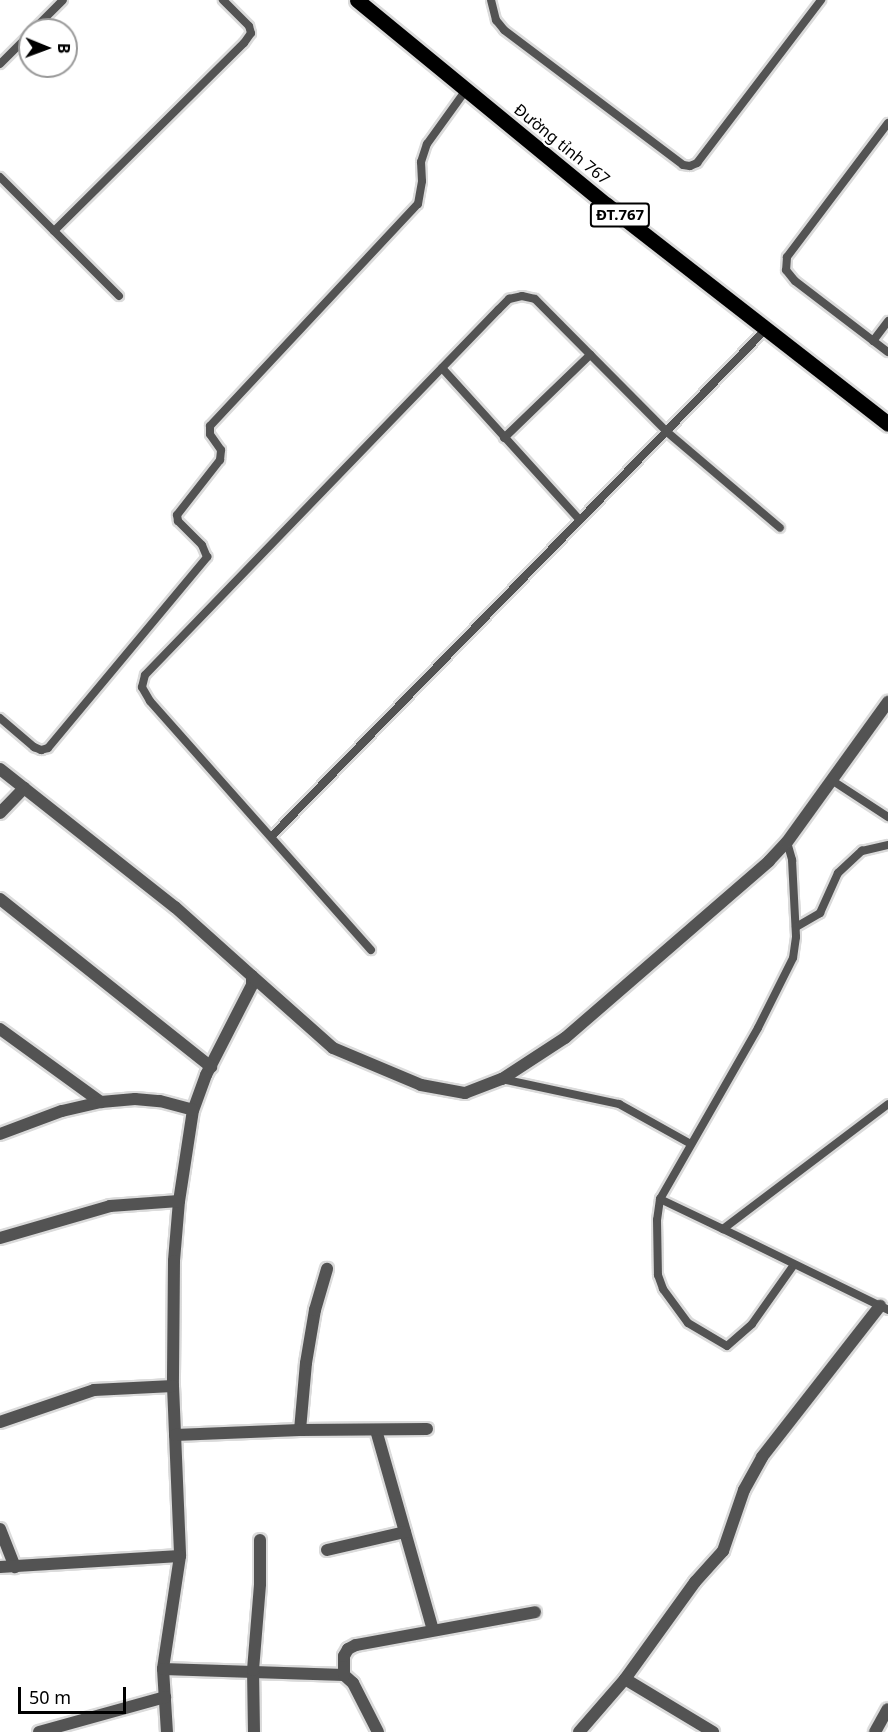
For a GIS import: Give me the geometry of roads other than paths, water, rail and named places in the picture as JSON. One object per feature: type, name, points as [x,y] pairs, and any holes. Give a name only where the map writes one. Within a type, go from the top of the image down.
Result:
[{"type":"main road","name":"Đường tỉnh 767","points":[[357,0],[607,205],[888,424]]},
{"type":"street","points":[[0,770],[175,907],[333,1048],[421,1085],[465,1093],[502,1079],[565,1038],[715,909],[787,842],[888,702]]},
{"type":"street","points":[[0,813],[24,788]]},
{"type":"street","points":[[0,899],[211,1067]]},
{"type":"street","points":[[166,1732],[163,1669],[180,1556],[173,1386],[174,1261],[179,1201],[193,1110],[211,1067],[252,985],[252,976]]},
{"type":"street","points":[[0,1029],[101,1102]]},
{"type":"street","points":[[0,1134],[62,1111],[101,1102],[135,1099],[160,1101],[193,1110]]},
{"type":"street","points":[[0,1238],[55,1220],[110,1206],[179,1201]]},
{"type":"street","points":[[300,1430],[306,1363],[315,1310],[327,1269]]},
{"type":"street","points":[[579,1732],[626,1679],[695,1582],[723,1551],[735,1522],[744,1490],[762,1457],[884,1308]]},
{"type":"street","points":[[0,1422],[94,1390],[173,1386]]},
{"type":"street","points":[[175,1435],[300,1430],[427,1429]]},
{"type":"street","points":[[376,1430],[433,1630]]},
{"type":"street","points":[[0,1529],[15,1567]]},
{"type":"street","points":[[327,1550],[405,1532]]},
{"type":"street","points":[[254,1732],[253,1670],[260,1584],[260,1540]]},
{"type":"street","points":[[0,1568],[180,1556]]},
{"type":"street","points":[[344,1675],[344,1656],[348,1649],[433,1630],[535,1612]]},
{"type":"street","points":[[163,1669],[253,1670],[344,1675],[353,1683],[378,1732]]},
{"type":"street","points":[[626,1679],[713,1732]]},
{"type":"street","points":[[39,1732],[165,1697]]},
{"type":"street","points":[[875,1732],[888,1709]]},
{"type":"lane","points":[[45,18],[63,0]]},
{"type":"lane","points":[[54,231],[244,44],[250,33],[249,26],[223,0]]},
{"type":"lane","points":[[491,0],[496,20],[504,30],[683,165],[690,166],[697,163],[821,0]]},
{"type":"lane","points":[[0,64],[18,46]]},
{"type":"lane","points":[[0,718],[34,747],[41,750],[48,748],[207,557],[202,545],[178,521],[177,515],[220,460],[220,445],[210,434],[210,426],[418,204],[422,181],[421,162],[427,144],[466,90]]},
{"type":"lane","points":[[888,123],[787,257],[786,270],[795,281],[888,352]]},
{"type":"lane","points":[[0,177],[119,296]]},
{"type":"lane","points":[[371,950],[150,701],[142,687],[145,675],[442,368],[509,299],[522,296],[534,299],[667,432],[780,528]]},
{"type":"lane","points":[[873,341],[888,321]]},
{"type":"lane","points":[[271,837],[766,329]]},
{"type":"lane","points":[[504,438],[590,355]]},
{"type":"lane","points":[[442,368],[580,520]]},
{"type":"lane","points":[[833,781],[888,817]]},
{"type":"lane","points":[[787,842],[792,860],[796,927],[795,948],[789,969],[758,1028],[660,1199],[657,1220],[660,1282],[688,1323],[727,1346],[752,1324],[793,1266]]},
{"type":"lane","points":[[796,927],[820,912],[837,873],[862,851],[888,845]]},
{"type":"lane","points":[[502,1079],[619,1104],[691,1144]]},
{"type":"lane","points":[[723,1229],[888,1104]]},
{"type":"lane","points":[[660,1199],[793,1266],[884,1308]]}]
